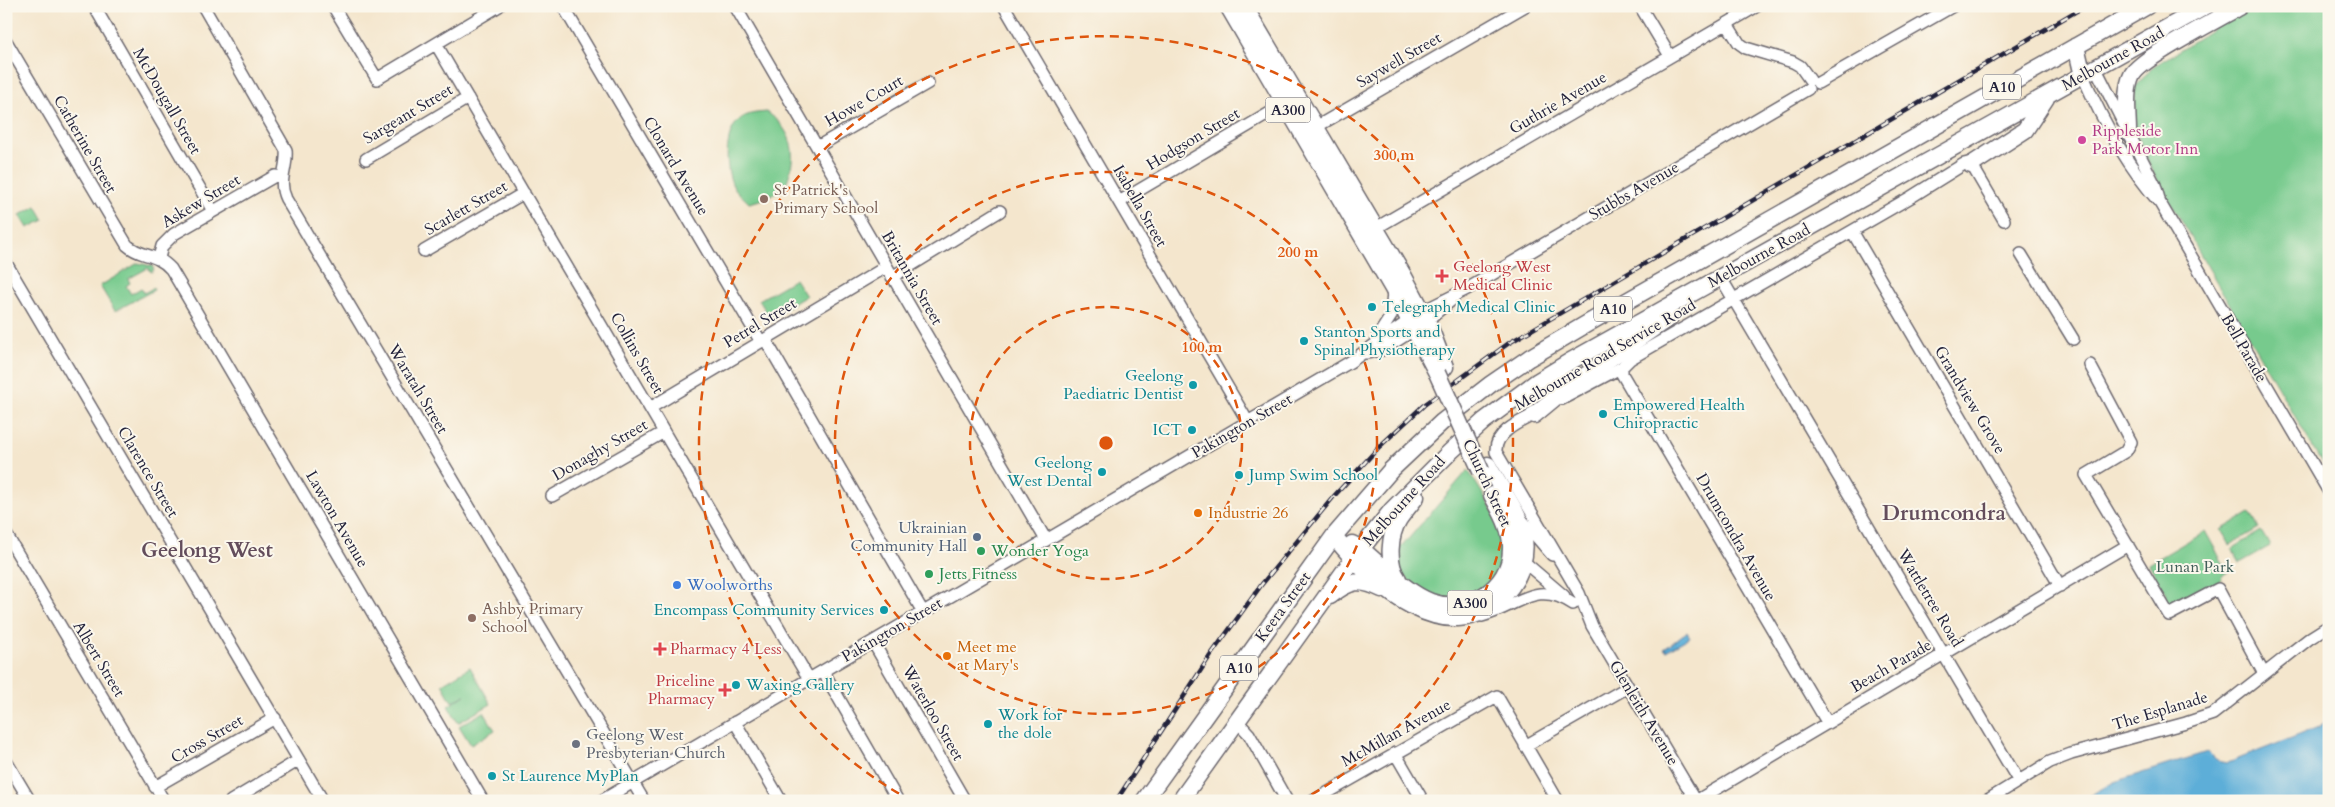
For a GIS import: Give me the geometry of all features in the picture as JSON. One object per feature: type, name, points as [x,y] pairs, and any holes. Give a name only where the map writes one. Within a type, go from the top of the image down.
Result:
[{"type":"highway","name":"Church Street","points":[[1228,6],[1393,289],[1419,320]]},
{"type":"highway","name":"Melbourne Road","points":[[1334,536],[1378,484],[1416,446],[1458,409],[1510,370],[1590,322],[2147,6]]},
{"type":"highway","name":"Melbourne Road","points":[[1357,554],[1392,510],[1450,452],[1490,416],[1538,381],[2206,6]]},
{"type":"highway","points":[[2128,132],[2128,91],[2132,76],[2136,70],[2151,58],[2240,6]]},
{"type":"highway","name":"Church Street","points":[[1248,8],[1376,228],[1419,320],[1505,520],[1511,543],[1510,561],[1499,582],[1484,596],[1466,604],[1448,606],[1430,602],[1414,593],[1334,536]]},
{"type":"highway","name":"Bell Parade","points":[[2076,46],[2090,72]]},
{"type":"highway","points":[[1971,165],[2025,130],[2048,96]]},
{"type":"highway","points":[[1534,415],[1560,393],[1672,316],[1721,278]]},
{"type":"highway","points":[[1399,581],[1391,564],[1394,529],[1399,519],[1450,452]]},
{"type":"highway","name":"Church Street","points":[[1357,554],[1402,600],[1428,614],[1449,618],[1476,614],[1498,601],[1515,582],[1524,561],[1523,530],[1503,494],[1484,468]]},
{"type":"highway","name":"Keera Street","points":[[1144,801],[1334,536]]},
{"type":"highway","name":"Glenleith Avenue","points":[[1511,543],[1524,561]]},
{"type":"highway","name":"Keera Street","points":[[1180,801],[1357,554]]},
{"type":"highway","points":[[1319,606],[1336,591],[1357,581],[1370,583],[1402,600]]},
{"type":"street","name":"McDougall Street","points":[[94,6],[213,211]]},
{"type":"street","name":"Waratah Street","points":[[203,6],[286,150],[287,157],[281,189],[286,199],[644,801]]},
{"type":"street","points":[[334,6],[376,79],[496,7]]},
{"type":"street","name":"Clonard Avenue","points":[[563,6],[923,612]]},
{"type":"street","name":"Britannia Street","points":[[735,6],[1046,540]]},
{"type":"street","name":"Isabella Street","points":[[1004,6],[1248,422]]},
{"type":"street","name":"Saywell Street","points":[[1316,127],[1525,6]]},
{"type":"street","points":[[1640,6],[1670,56]]},
{"type":"street","name":"Guthrie Avenue","points":[[1376,228],[1757,6]]},
{"type":"street","name":"Stubbs Avenue","points":[[1419,320],[1436,302],[1459,293],[1812,84],[1953,6]]},
{"type":"street","points":[[1727,24],[1739,43],[1746,48],[1793,62],[1800,66],[1812,84]]},
{"type":"street","name":"Catherine Street","points":[[6,41],[122,237],[132,250],[159,258]]},
{"type":"street","name":"Collins Street","points":[[436,44],[809,679]]},
{"type":"street","name":"Bell Parade","points":[[2090,72],[2128,132],[2155,185],[2160,203]]},
{"type":"street","name":"Bell Parade","points":[[2090,72],[2123,150],[2144,185],[2160,203],[2329,492]]},
{"type":"street","name":"Howe Court","points":[[817,147],[928,83]]},
{"type":"street","name":"Sargeant Street","points":[[366,158],[468,98]]},
{"type":"street","name":"Hodgson Street","points":[[1119,202],[1285,104]]},
{"type":"street","name":"Melbourne Road Service Road","points":[[1496,448],[1498,439],[1503,434],[1534,415],[1622,367],[1626,361],[1964,164],[1971,165]]},
{"type":"street","points":[[1971,165],[2004,220]]},
{"type":"street","name":"Askew Street","points":[[159,258],[162,246],[167,239],[275,176],[282,176]]},
{"type":"street","name":"Scarlett Street","points":[[424,251],[524,194]]},
{"type":"street","name":"Petrel Street","points":[[650,408],[763,340],[1000,211]]},
{"type":"street","name":"Grandview Grove","points":[[1852,231],[2060,586]]},
{"type":"street","points":[[2021,254],[2073,339]]},
{"type":"street","name":"Lawton Avenue","points":[[159,258],[171,269],[176,277],[483,801]]},
{"type":"street","name":"Clarence Street","points":[[6,263],[323,801]]},
{"type":"street","name":"Wattletree Road","points":[[1721,278],[2018,780]]},
{"type":"street","points":[[1364,353],[1390,319],[1393,289]]},
{"type":"street","name":"Pakington Street","points":[[602,801],[1364,353],[1382,350],[1419,320]]},
{"type":"street","points":[[2090,365],[2132,442],[2126,451],[2086,475],[2169,615],[2218,590],[2264,674]]},
{"type":"street","name":"Drumcondra Avenue","points":[[1622,367],[1622,374],[1828,722]]},
{"type":"street","name":"Donaghy Street","points":[[552,496],[664,432]]},
{"type":"street","name":"Glenleith Avenue","points":[[1496,448],[1500,459],[1581,598],[1592,626],[1696,801]]},
{"type":"street","name":"Glenleith Avenue","points":[[1503,494],[1539,542],[1563,567]]},
{"type":"street","name":"Albert Street","points":[[6,534],[164,801]]},
{"type":"street","name":"Beach Parade","points":[[1696,801],[2128,545]]},
{"type":"street","name":"Glenleith Avenue","points":[[1524,561],[1573,604],[1592,626]]},
{"type":"street","points":[[1449,618],[1465,619],[1490,614],[1535,594],[1552,584],[1563,567]]},
{"type":"street","points":[[1535,594],[1550,593],[1573,604]]},
{"type":"street","name":"The Esplanade","points":[[1986,801],[2050,762],[2071,754],[2213,714],[2329,626]]},
{"type":"street","name":"Waterloo Street","points":[[873,642],[964,801]]},
{"type":"street","points":[[823,671],[898,801]]},
{"type":"street","points":[[1558,801],[1525,746],[1628,687]]},
{"type":"street","name":"McMillan Avenue","points":[[1313,801],[1496,696],[1525,746]]},
{"type":"street","name":"Cross Street","points":[[155,787],[275,718]]},
{"type":"street","points":[[1237,721],[1248,734],[1287,801]]},
{"type":"street","points":[[735,722],[781,801]]},
{"type":"street","points":[[1395,753],[1423,801]]},
{"type":"street","points":[[231,801],[299,760]]},
{"type":"street","points":[[6,761],[30,801]]},
{"type":"green space","points":[[2249,6],[2329,6],[2329,475],[2152,171],[2135,129],[2135,88],[2151,68]]},
{"type":"green space","points":[[767,112],[780,124],[789,138],[792,163],[788,179],[779,191],[749,203],[733,186],[730,179],[727,162],[728,143],[733,127],[741,118],[751,114]]},
{"type":"green space","points":[[36,206],[44,220],[28,228],[20,215]]},
{"type":"green space","points":[[138,263],[152,266],[154,270],[151,272],[148,268],[128,279],[130,283],[126,286],[131,294],[141,288],[144,293],[153,288],[154,290],[115,311],[100,286]]},
{"type":"green space","points":[[795,279],[806,296],[770,318],[759,300]]},
{"type":"green space","points":[[1468,470],[1501,529],[1503,550],[1501,562],[1487,584],[1477,592],[1453,600],[1440,598],[1418,587],[1398,571],[1396,551]]},
{"type":"green space","points":[[2250,513],[2259,528],[2230,545],[2221,530]]},
{"type":"green space","name":"Lunan Park","points":[[2205,531],[2228,572],[2223,575],[2216,587],[2209,591],[2201,591],[2173,608],[2164,599],[2166,594],[2149,564]]},
{"type":"green space","points":[[2261,531],[2270,546],[2240,563],[2232,549]]},
{"type":"green space","points":[[470,667],[491,704],[458,723],[448,706],[465,695],[452,702],[442,684]]},
{"type":"green space","points":[[484,712],[495,730],[471,745],[459,726]]},
{"type":"water","points":[[1687,632],[1690,637],[1666,651],[1664,649],[1681,636]]},
{"type":"water","points":[[2329,719],[2329,801],[2080,801],[2114,782],[2207,752],[2217,761],[2228,763],[2317,728]]},
{"type":"railway","points":[[1116,801],[1210,656],[1262,584],[1335,495],[1379,447],[1424,405],[1509,343],[2085,6]]},
{"type":"place","name":"Rippleside Park Motor Inn","points":[[2082,140]]},
{"type":"place","name":"St Patrick's Primary School","points":[[764,199]]},
{"type":"place","name":"Geelong West Medical Clinic","points":[[1442,276]]},
{"type":"place","name":"Telegraph Medical Clinic","points":[[1372,307]]},
{"type":"place","name":"Stanton Sports and Spinal Physiotherapy","points":[[1304,341]]},
{"type":"place","name":"Geelong Paediatric Dentist","points":[[1193,385]]},
{"type":"place","name":"Empowered Health Chiropractic","points":[[1603,414]]},
{"type":"place","name":"ICT","points":[[1192,430]]},
{"type":"place","name":"Geelong West Dental","points":[[1102,472]]},
{"type":"place","name":"Jump Swim School","points":[[1239,475]]},
{"type":"place","name":"Industrie 26","points":[[1198,513]]},
{"type":"place","name":"Ukrainian Community Hall","points":[[977,537]]},
{"type":"place","name":"Wonder Yoga","points":[[981,551]]},
{"type":"place","name":"Jetts Fitness","points":[[929,574]]},
{"type":"place","name":"Woolworths","points":[[677,585]]},
{"type":"place","name":"Encompass Community Services","points":[[884,610]]},
{"type":"place","name":"Ashby Primary School","points":[[472,618]]},
{"type":"place","name":"Pharmacy 4 Less","points":[[660,649]]},
{"type":"place","name":"Meet me at Mary's","points":[[947,656]]},
{"type":"place","name":"Waxing Gallery","points":[[736,685]]},
{"type":"place","name":"Priceline Pharmacy","points":[[725,690]]},
{"type":"place","name":"Work for the dole","points":[[988,724]]},
{"type":"place","name":"Geelong West Presbyterian Church","points":[[576,744]]},
{"type":"place","name":"St Laurence MyPlan","points":[[492,776]]},
{"type":"district","name":"Drumcondra","points":[[1944,513]]},
{"type":"district","name":"Geelong West","points":[[207,550]]}]
